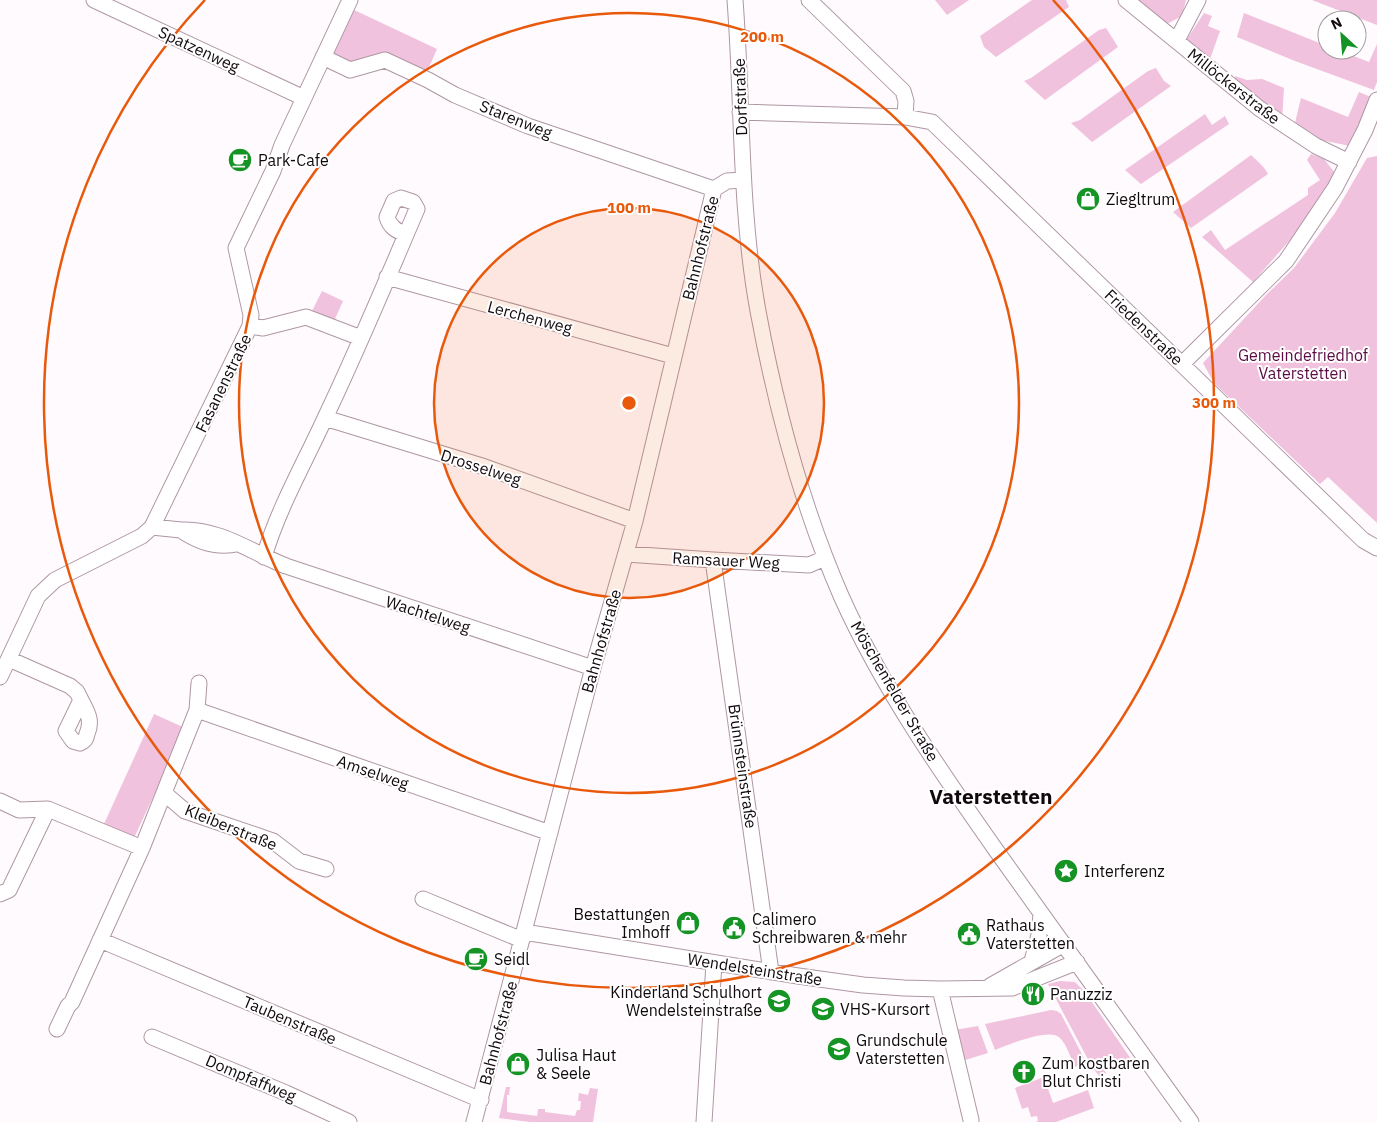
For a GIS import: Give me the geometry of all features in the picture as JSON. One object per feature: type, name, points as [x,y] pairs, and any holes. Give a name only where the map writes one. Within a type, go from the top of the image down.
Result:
[{"type":"street","name":"Spatzenweg","points":[[94,0],[304,98]]},
{"type":"street","name":"Fasanenstraße","points":[[0,678],[38,596],[48,586],[142,536],[152,527],[250,326],[251,315],[236,248],[350,0]]},
{"type":"street","name":"Dorfstraße","points":[[735,0],[744,187]]},
{"type":"street","points":[[809,0],[903,91],[906,101],[905,117]]},
{"type":"street","name":"Millöckerstraße","points":[[1126,0],[1260,109],[1316,146],[1349,162]]},
{"type":"street","points":[[1177,40],[1198,0]]},
{"type":"street","name":"Starenweg","points":[[323,57],[350,70],[385,60],[455,95],[528,126],[714,189]]},
{"type":"street","points":[[1182,364],[1286,261],[1335,188],[1365,130],[1377,100]]},
{"type":"street","name":"Friedenstraße","points":[[740,112],[905,117],[932,122],[1363,540],[1377,548]]},
{"type":"street","name":"Bahnhofstraße","points":[[474,1122],[593,668],[626,554],[714,189],[727,181],[744,187]]},
{"type":"street","name":"Möschenfelder Straße","points":[[744,187],[752,276],[770,367],[799,480],[825,558],[844,601],[877,666],[946,779],[1190,1122]]},
{"type":"street","points":[[264,558],[285,504],[326,418],[406,234]]},
{"type":"street","name":"Lerchenweg","points":[[387,277],[673,356]]},
{"type":"street","points":[[250,326],[263,328],[306,317],[361,338]]},
{"type":"street","name":"Drosselweg","points":[[326,418],[485,467],[634,521]]},
{"type":"street","name":"Wachtelweg","points":[[152,527],[181,530],[194,529],[224,537],[264,558],[593,668]]},
{"type":"street","name":"Ramsauer Weg","points":[[626,554],[809,565],[825,558]]},
{"type":"street","name":"Brünnsteinstraße","points":[[713,560],[771,972]]},
{"type":"street","points":[[8,659],[70,686],[77,692],[81,700]]},
{"type":"street","points":[[57,1029],[68,1006],[72,1002],[142,848],[197,710],[199,683]]},
{"type":"street","name":"Amselweg","points":[[197,710],[550,834]]},
{"type":"street","name":"Kleiberstraße","points":[[164,793],[185,811],[273,841],[299,860],[326,870]]},
{"type":"street","points":[[0,801],[19,810],[48,809],[142,848]]},
{"type":"street","points":[[2,892],[9,890],[48,809]]},
{"type":"street","points":[[423,899],[523,936]]},
{"type":"street","points":[[1032,961],[1039,935],[1041,914]]},
{"type":"street","name":"Wendelsteinstraße","points":[[523,936],[863,985],[940,989],[1012,988],[1077,962]]},
{"type":"street","name":"Taubenstraße","points":[[100,940],[481,1100]]},
{"type":"street","name":"Wendelsteinstraße","points":[[987,988],[1064,944]]},
{"type":"street","points":[[704,1122],[714,963]]},
{"type":"street","points":[[940,989],[971,1120]]},
{"type":"street","name":"Dompfaffweg","points":[[152,1037],[286,1093],[349,1122]]},
{"type":"green space","points":[[935,0],[969,0],[947,15]]},
{"type":"green space","points":[[1032,0],[1066,0],[1069,7],[996,57],[984,47],[980,36]]},
{"type":"green space","points":[[1133,0],[1186,0],[1182,16],[1165,25]]},
{"type":"green space","points":[[1312,0],[1377,0],[1377,25],[1367,21],[1367,10],[1338,10]]},
{"type":"green space","points":[[352,9],[437,49],[426,74],[385,55],[351,66],[330,55]]},
{"type":"green space","points":[[1204,13],[1212,16],[1208,26],[1220,31],[1210,59],[1187,39]]},
{"type":"green space","points":[[1244,13],[1317,42],[1317,60],[1364,60],[1369,62],[1377,44],[1377,82],[1374,90],[1237,37]]},
{"type":"green space","points":[[1106,28],[1118,47],[1045,100],[1024,81],[1099,30]]},
{"type":"green space","points":[[1156,68],[1164,81],[1171,86],[1092,142],[1071,123],[1080,120],[1148,71]]},
{"type":"green space","points":[[1235,76],[1247,80],[1262,79],[1284,88],[1282,121],[1235,85]]},
{"type":"green space","points":[[1359,92],[1371,97],[1350,146],[1321,140],[1294,127],[1301,98],[1348,117]]},
{"type":"green space","points":[[1205,114],[1212,125],[1225,116],[1229,124],[1141,184],[1125,170]]},
{"type":"green space","points":[[1311,154],[1324,159],[1335,173],[1311,216],[1253,282],[1202,237],[1211,230],[1225,250],[1308,195],[1308,188],[1320,180],[1307,160]]},
{"type":"green space","points":[[1251,155],[1263,166],[1268,174],[1191,228],[1173,212]]},
{"type":"green space","name":"Gemeindefriedhof Vaterstetten","points":[[1377,156],[1377,523],[1328,477],[1320,484],[1214,383],[1203,363],[1266,295],[1294,268],[1335,213],[1367,158]]},
{"type":"green space","points":[[322,291],[343,301],[335,319],[330,322],[310,315]]},
{"type":"green space","points":[[154,714],[185,728],[134,838],[104,824]]},
{"type":"green space","points":[[1060,981],[1075,982],[1085,992],[1131,1059],[1117,1067],[1115,1063],[1104,1069],[1106,1073],[1100,1077],[1092,1067],[1048,984]]},
{"type":"green space","points":[[1051,1010],[1061,1014],[1086,1062],[1075,1067],[1065,1044],[1055,1035],[1029,1038],[995,1050],[985,1024]]},
{"type":"green space","points":[[978,1026],[988,1053],[962,1061],[954,1030]]},
{"type":"green space","points":[[1044,1077],[1053,1103],[1088,1090],[1094,1108],[1056,1122],[1035,1122],[1038,1121],[1037,1116],[1031,1117],[1028,1107],[1022,1109],[1015,1088]]},
{"type":"green space","points":[[506,1087],[510,1087],[509,1095],[507,1095],[507,1112],[537,1116],[538,1109],[545,1109],[545,1112],[575,1116],[577,1110],[580,1110],[581,1101],[578,1101],[579,1093],[588,1095],[590,1088],[598,1089],[593,1122],[530,1122],[499,1118]]},
{"type":"place","name":"Park-Cafe","points":[[240,160]]},
{"type":"place","name":"Ziegltrum","points":[[1088,199]]},
{"type":"place","name":"Interferenz","points":[[1066,871]]},
{"type":"place","name":"Bestattungen Imhoff","points":[[688,923]]},
{"type":"place","name":"Calimero Schreibwaren & mehr","points":[[734,928]]},
{"type":"place","name":"Rathaus Vaterstetten","points":[[969,934]]},
{"type":"place","name":"Seidl","points":[[476,959]]},
{"type":"place","name":"Panuzziz","points":[[1033,994]]},
{"type":"place","name":"Kinderland Schulhort Wendelsteinstraße","points":[[779,1001]]},
{"type":"place","name":"VHS-Kursort","points":[[823,1009]]},
{"type":"place","name":"Grundschule Vaterstetten","points":[[839,1049]]},
{"type":"place","name":"Julisa Haut & Seele","points":[[518,1064]]},
{"type":"place","name":"Zum kostbaren Blut Christi","points":[[1024,1072]]},
{"type":"district","name":"Vaterstetten","points":[[991,796]]}]
